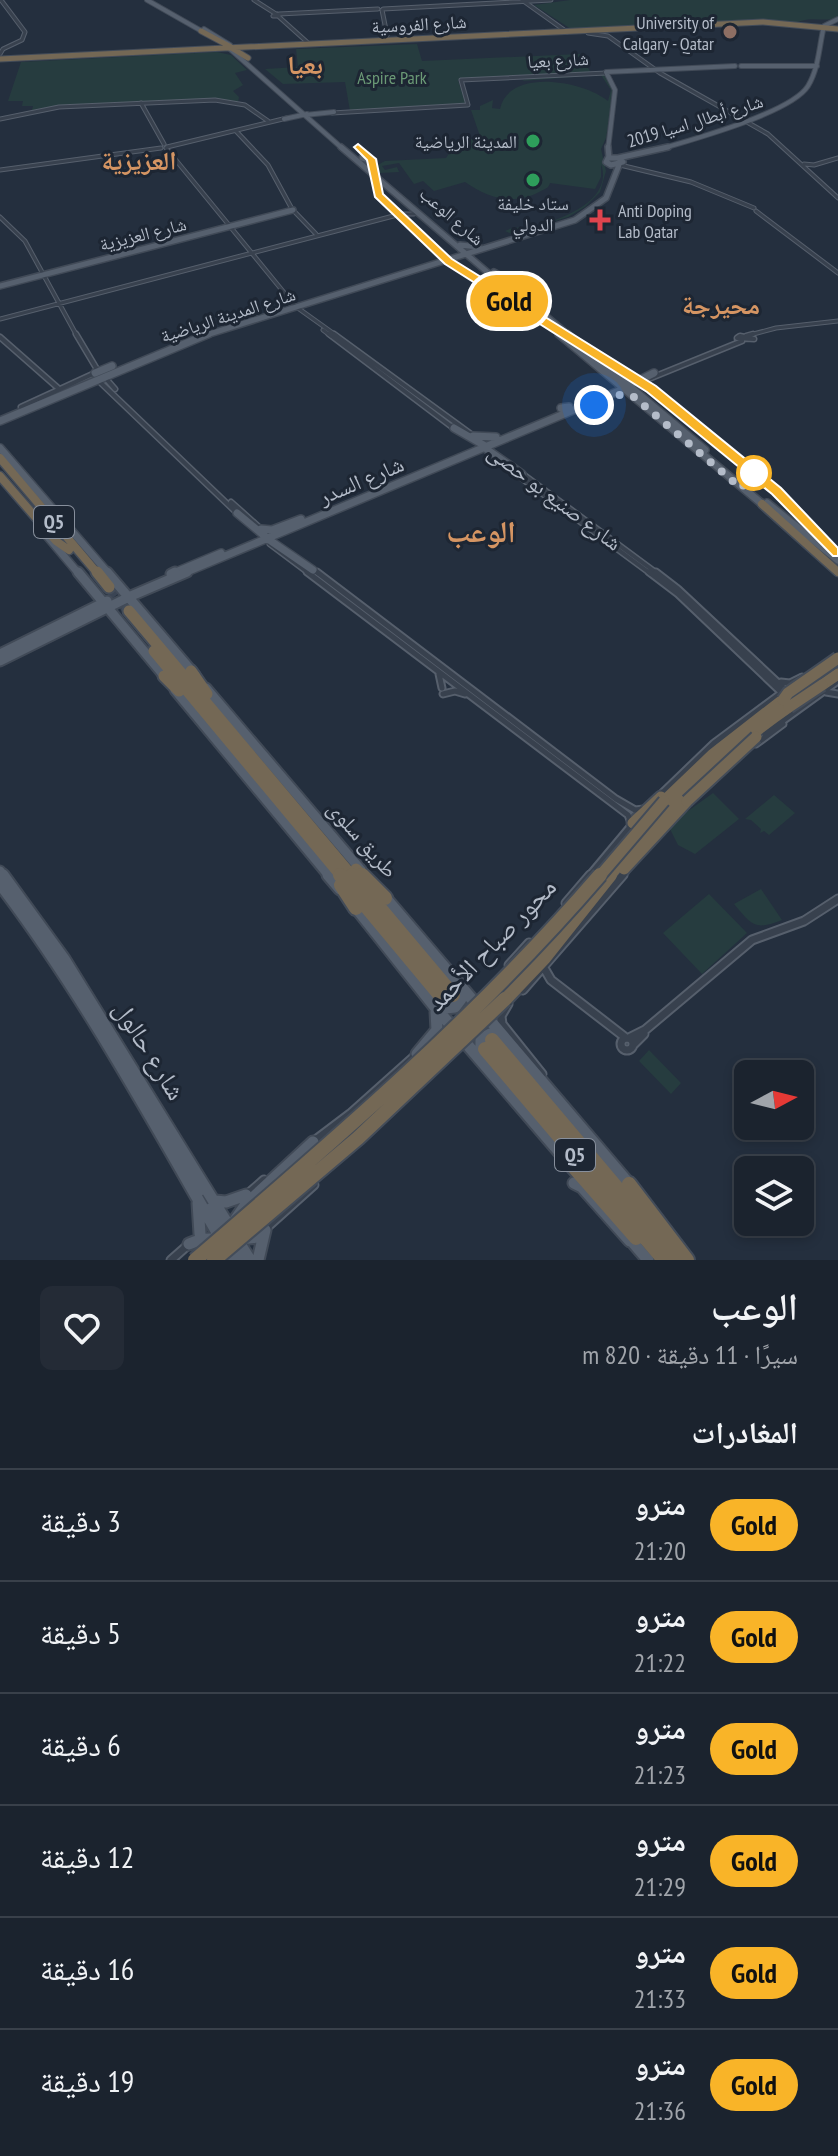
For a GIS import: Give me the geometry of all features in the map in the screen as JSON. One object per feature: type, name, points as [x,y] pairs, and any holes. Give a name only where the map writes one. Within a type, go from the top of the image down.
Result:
[{"type":"highway","points":[[826,28],[838,19]]},
{"type":"highway","name":"شارع الفروسية","points":[[412,39],[763,22],[810,24],[826,28]]},
{"type":"highway","name":"شارع الفروسية","points":[[0,58],[757,24],[826,28]]},
{"type":"highway","points":[[757,24],[838,30]]},
{"type":"highway","points":[[712,27],[740,25]]},
{"type":"highway","points":[[202,29],[234,48]]},
{"type":"highway","points":[[567,31],[615,29]]},
{"type":"highway","points":[[449,40],[472,37]]},
{"type":"highway","points":[[402,38],[439,40]]},
{"type":"highway","points":[[367,42],[376,39]]},
{"type":"highway","points":[[270,45],[297,40],[307,43]]},
{"type":"highway","name":"شارع الفروسية","points":[[234,48],[367,42]]},
{"type":"highway","points":[[211,49],[307,43]]},
{"type":"highway","points":[[148,53],[234,48]]},
{"type":"highway","name":"شارع الفروسية","points":[[0,58],[211,49]]},
{"type":"highway","points":[[88,54],[98,52]]},
{"type":"highway","name":"طريق سلوى","points":[[0,458],[72,549]]},
{"type":"highway","points":[[12,463],[51,509],[72,549]]},
{"type":"highway","name":"طريق سلوى","points":[[0,468],[105,587]]},
{"type":"highway","points":[[0,479],[56,541],[72,549]]},
{"type":"highway","points":[[762,504],[838,566]]},
{"type":"highway","name":"طريق سلوى","points":[[126,616],[303,816],[449,998]]},
{"type":"highway","name":"طريق سلوى","points":[[126,616],[309,837],[449,998]]},
{"type":"highway","points":[[561,949],[626,866],[687,801],[760,735],[787,701],[786,694],[838,656]]},
{"type":"highway","name":"محور صباح الأحمد","points":[[189,1251],[324,1149],[539,946],[668,800],[722,747],[838,664]]},
{"type":"highway","points":[[191,671],[229,729]]},
{"type":"highway","points":[[164,676],[236,750]]},
{"type":"highway","name":"محور صباح الأحمد","points":[[217,1260],[358,1138],[541,964],[668,800],[787,701],[836,680]]},
{"type":"highway","points":[[631,815],[665,794],[673,808],[710,781]]},
{"type":"highway","points":[[303,816],[385,898]]},
{"type":"highway","points":[[309,837],[356,908]]},
{"type":"highway","name":"Q5","points":[[485,1051],[664,1260]]},
{"type":"highway","name":"Q5","points":[[485,1051],[678,1260]]},
{"type":"highway","points":[[565,1162],[656,1260]]},
{"type":"highway","points":[[629,1184],[687,1260]]},
{"type":"main road","points":[[153,1],[234,48]]},
{"type":"main road","points":[[153,1],[234,48]]},
{"type":"main road","name":"شارع أبطال اسيا 2019","points":[[748,122],[799,97],[813,76],[826,28]]},
{"type":"main road","name":"شارع الوعب","points":[[234,48],[265,80],[307,114],[319,115],[338,140],[425,221],[544,312],[799,529],[838,566]]},
{"type":"main road","name":"شارع الوعب","points":[[234,48],[294,98],[328,137],[338,140]]},
{"type":"main road","points":[[807,65],[813,68],[813,76]]},
{"type":"main road","name":"شارع بعيا","points":[[608,75],[738,66],[816,66]]},
{"type":"main road","name":"شارع أبطال اسيا 2019","points":[[617,161],[748,122],[801,98],[812,84],[816,66]]},
{"type":"main road","points":[[468,254],[564,224],[601,197],[617,161],[609,139],[615,90],[608,75]]},
{"type":"main road","points":[[265,80],[366,164]]},
{"type":"main road","points":[[294,116],[334,112]]},
{"type":"main road","points":[[294,116],[307,114]]},
{"type":"main road","points":[[284,119],[307,114]]},
{"type":"main road","points":[[384,190],[396,191]]},
{"type":"main road","name":"شارع الوعب","points":[[405,200],[439,225],[468,254],[609,376],[628,385],[634,397],[698,454],[799,529]]},
{"type":"main road","name":"شارع العزيزية","points":[[39,271],[292,210]]},
{"type":"main road","name":"شارع العزيزية","points":[[0,286],[39,271],[292,210]]},
{"type":"main road","points":[[425,221],[512,287]]},
{"type":"main road","points":[[468,254],[527,233],[564,224]]},
{"type":"main road","points":[[402,274],[527,233]]},
{"type":"main road","points":[[120,253],[126,247],[144,247]]},
{"type":"main road","points":[[449,258],[477,253],[480,248]]},
{"type":"main road","name":"شارع المدينة الرياضية","points":[[308,301],[336,289],[468,254]]},
{"type":"main road","name":"شارع المدينة الرياضية","points":[[0,418],[84,378],[181,343],[291,304],[449,258]]},
{"type":"main road","points":[[494,272],[507,279]]},
{"type":"main road","points":[[251,319],[336,289]]},
{"type":"main road","points":[[319,295],[336,289]]},
{"type":"main road","points":[[280,309],[302,314],[308,301]]},
{"type":"main road","name":"شارع المدينة الرياضية","points":[[0,418],[74,388],[130,360],[280,309]]},
{"type":"main road","points":[[553,322],[561,324]]},
{"type":"main road","points":[[181,343],[190,342]]},
{"type":"main road","points":[[572,345],[628,385],[692,439]]},
{"type":"main road","points":[[42,402],[102,372]]},
{"type":"main road","points":[[566,409],[654,373]]},
{"type":"main road","points":[[609,376],[612,384],[609,392],[634,397]]},
{"type":"main road","points":[[619,376],[628,385]]},
{"type":"main road","points":[[58,389],[84,378]]},
{"type":"main road","name":"شارع السدر","points":[[269,540],[301,519],[344,499],[628,385]]},
{"type":"main road","points":[[58,389],[74,388]]},
{"type":"main road","name":"شارع السدر","points":[[566,409],[596,402],[609,392]]},
{"type":"main road","points":[[649,410],[654,418]]},
{"type":"main road","points":[[454,428],[522,474]]},
{"type":"main road","points":[[444,464],[521,430],[536,430]]},
{"type":"main road","points":[[470,437],[498,439],[495,448],[497,457],[465,453],[470,437]]},
{"type":"main road","points":[[681,437],[698,454]]},
{"type":"main road","name":"طريق سلوى","points":[[0,448],[33,483],[164,676],[427,996],[449,998],[474,1015]]},
{"type":"main road","name":"شارع السدر","points":[[269,540],[279,539],[285,532],[465,453]]},
{"type":"main road","points":[[711,465],[741,488]]},
{"type":"main road","name":"طريق سلوى","points":[[0,479],[72,566],[105,587]]},
{"type":"main road","points":[[775,509],[784,512]]},
{"type":"main road","points":[[239,513],[269,540],[313,570]]},
{"type":"main road","points":[[239,513],[253,534],[249,544]]},
{"type":"main road","points":[[105,587],[142,588],[205,566],[226,552],[269,540]]},
{"type":"main road","points":[[174,578],[226,552],[269,540]]},
{"type":"main road","points":[[249,544],[269,540]]},
{"type":"main road","points":[[0,661],[115,601],[205,566]]},
{"type":"main road","points":[[0,654],[17,637],[29,637],[142,588],[189,572]]},
{"type":"main road","points":[[105,587],[126,616]]},
{"type":"main road","points":[[90,612],[93,602],[105,587]]},
{"type":"main road","points":[[126,616],[142,588]]},
{"type":"main road","points":[[33,644],[90,612],[126,616]]},
{"type":"main road","name":"طريق سلوى","points":[[126,616],[164,640],[455,980],[449,998]]},
{"type":"main road","name":"شارع حالول","points":[[0,871],[23,897],[68,960],[215,1201],[217,1219]]},
{"type":"main road","name":"شارع حالول","points":[[0,884],[48,952],[198,1198],[217,1219],[233,1247]]},
{"type":"main road","points":[[333,1166],[363,1125],[461,1040],[474,1015],[501,989],[536,936]]},
{"type":"main road","points":[[427,996],[445,1008],[455,1007],[461,996],[455,980]]},
{"type":"main road","points":[[427,996],[474,1015],[513,1046],[693,1260]]},
{"type":"main road","points":[[417,1054],[438,1027],[449,998]]},
{"type":"main road","name":"طريق سلوى","points":[[449,998],[474,1015]]},
{"type":"main road","name":"طريق سلوى","points":[[461,1040],[474,1015]]},
{"type":"main road","points":[[513,1046],[498,1035],[486,1035],[479,1042],[565,1162],[630,1241]]},
{"type":"main road","points":[[461,1040],[469,1049],[485,1051]]},
{"type":"main road","points":[[544,1083],[560,1095],[568,1113]]},
{"type":"main road","points":[[161,1136],[173,1145],[217,1219]]},
{"type":"main road","points":[[233,1247],[239,1211],[289,1168],[313,1142]]},
{"type":"main road","points":[[574,1183],[582,1187],[648,1260]]},
{"type":"main road","points":[[215,1201],[226,1202],[246,1195]]},
{"type":"main road","points":[[198,1198],[200,1234]]},
{"type":"main road","points":[[217,1260],[264,1230]]},
{"type":"main road","points":[[258,1260],[264,1230]]},
{"type":"main road","points":[[189,1251],[203,1238],[233,1247]]},
{"type":"street","points":[[0,58],[5,48],[23,39],[25,33],[1,0]]},
{"type":"street","points":[[252,0],[277,15],[297,40]]},
{"type":"street","points":[[277,15],[553,0]]},
{"type":"street","points":[[528,3],[567,31],[601,33],[612,37],[657,70],[748,122],[784,146],[838,197]]},
{"type":"street","points":[[381,8],[388,34]]},
{"type":"street","points":[[612,37],[613,32],[632,30]]},
{"type":"street","points":[[657,70],[780,141],[838,197]]},
{"type":"street","name":"شارع بعيا","points":[[358,111],[467,105],[458,81],[608,75]]},
{"type":"street","points":[[0,119],[41,109],[223,100],[245,105],[269,121]]},
{"type":"street","points":[[141,103],[225,101],[248,108],[262,123]]},
{"type":"street","name":"شارع صنيع بو حصى","points":[[141,103],[163,146],[291,304],[470,437]]},
{"type":"street","points":[[319,115],[358,111]]},
{"type":"street","points":[[319,115],[358,111]]},
{"type":"street","points":[[727,112],[748,122]]},
{"type":"street","points":[[163,146],[294,116]]},
{"type":"street","points":[[0,170],[163,146],[294,116]]},
{"type":"street","points":[[237,130],[268,165],[292,210]]},
{"type":"street","points":[[230,132],[268,168],[292,210],[313,234]]},
{"type":"street","points":[[804,163],[814,165],[838,158]]},
{"type":"street","points":[[617,161],[716,189],[755,208],[838,271]]},
{"type":"street","points":[[811,170],[814,165]]},
{"type":"street","points":[[400,213],[405,200]]},
{"type":"street","points":[[755,208],[838,271]]},
{"type":"street","points":[[0,318],[313,234],[419,211]]},
{"type":"street","points":[[0,318],[400,213]]},
{"type":"street","points":[[0,217],[22,238],[55,303],[102,372],[149,428],[184,455],[207,484],[239,513]]},
{"type":"street","points":[[136,283],[144,282]]},
{"type":"street","points":[[65,302],[61,306],[68,322]]},
{"type":"street","points":[[55,303],[102,372],[101,383]]},
{"type":"street","name":"شارع صنيع بو حصى","points":[[302,314],[349,345],[678,594],[787,701]]},
{"type":"street","points":[[628,385],[742,338],[838,322]]},
{"type":"street","points":[[323,323],[328,330]]},
{"type":"street","points":[[628,385],[742,338],[805,326]]},
{"type":"street","points":[[0,337],[58,389],[18,408]]},
{"type":"street","points":[[349,345],[359,350]]},
{"type":"street","points":[[368,363],[373,369]]},
{"type":"street","points":[[379,374],[389,376],[387,370]]},
{"type":"street","points":[[92,383],[101,383],[141,417],[239,513]]},
{"type":"street","name":"شارع صنيع بو حصى","points":[[497,457],[580,514],[678,589],[773,678],[787,701]]},
{"type":"street","points":[[541,487],[548,489]]},
{"type":"street","points":[[269,540],[449,670],[631,815]]},
{"type":"street","points":[[269,540],[331,589],[356,603],[437,670],[631,815]]},
{"type":"street","points":[[331,589],[334,596]]},
{"type":"street","points":[[678,589],[687,592]]},
{"type":"street","points":[[344,604],[356,603]]},
{"type":"street","points":[[415,653],[445,672],[449,670]]},
{"type":"street","name":"محور صباح الأحمد","points":[[787,701],[802,677],[838,656]]},
{"type":"street","points":[[752,664],[787,701]]},
{"type":"street","points":[[437,670],[442,691],[462,692],[491,711]]},
{"type":"street","points":[[773,678],[788,683],[802,677]]},
{"type":"street","points":[[802,677],[799,685],[802,691],[816,696]]},
{"type":"street","points":[[836,680],[838,694]]},
{"type":"street","name":"محور صباح الأحمد","points":[[474,1015],[536,936],[624,834],[631,815],[648,807],[714,743],[787,701],[816,696],[836,680]]},
{"type":"street","points":[[452,681],[483,696]]},
{"type":"street","name":"محور صباح الأحمد","points":[[747,747],[771,734],[828,691],[838,694]]},
{"type":"street","name":"محور صباح الأحمد","points":[[171,1260],[189,1251],[200,1234],[217,1219],[350,1114],[417,1054],[474,1015],[512,999],[542,971],[635,859],[710,781],[760,735]]},
{"type":"street","points":[[563,769],[571,770]]},
{"type":"street","points":[[631,815],[648,807]]},
{"type":"street","points":[[542,971],[614,1034],[627,1041],[753,942],[807,924],[838,901]]},
{"type":"street","points":[[512,999],[502,1014],[502,1024],[560,1095]]},
{"type":"street","points":[[264,1230],[333,1166]]},
{"type":"street","points":[[260,1192],[257,1212],[264,1221],[264,1230]]},
{"type":"street","points":[[189,1251],[197,1249],[206,1260]]},
{"type":"green space","points":[[570,0],[838,0],[838,18],[571,29],[534,5]]},
{"type":"green space","name":"Aspire Park","points":[[417,44],[422,61],[580,54],[591,73],[458,80],[466,105],[350,111],[345,82],[283,84],[265,69],[298,67],[296,49]]},
{"type":"green space","points":[[217,52],[231,55],[247,70],[235,73],[243,85],[233,91],[239,97],[238,102],[197,99],[32,110],[33,106],[22,106],[23,101],[8,101],[21,62]]},
{"type":"green space","name":"المدينة الرياضية","points":[[604,74],[614,90],[606,138],[601,149],[606,171],[600,192],[585,207],[568,217],[512,234],[505,231],[546,223],[583,206],[600,188],[603,177],[601,164],[601,177],[595,189],[550,183],[546,188],[520,199],[492,196],[465,182],[434,191],[423,181],[414,184],[399,163],[382,166],[385,170],[397,167],[399,172],[380,173],[374,167],[385,161],[446,158],[455,145],[480,136],[471,110],[480,110],[480,106],[493,100],[492,108],[500,109],[506,96],[517,87],[548,82],[566,84],[608,101],[611,90],[601,75],[522,81]]},
{"type":"green space","points":[[713,793],[739,819],[695,854],[678,845],[670,829],[674,821]]},
{"type":"green space","points":[[774,795],[795,813],[769,835],[764,831],[760,833],[761,829],[745,819]]},
{"type":"green space","points":[[761,889],[782,920],[765,925],[754,924],[734,904]]},
{"type":"green space","points":[[709,894],[747,933],[702,974],[663,933]]},
{"type":"green space","points":[[649,1050],[681,1083],[671,1094],[639,1061]]},
{"type":"tunnel","points":[[109,587],[129,611]]},
{"type":"metro line","name":"Gold","points":[[358,147],[373,163],[378,195],[448,262],[652,389],[776,491],[838,552]]},
{"type":"place","name":"University of Calgary - Qatar","points":[[730,32]]},
{"type":"place","name":"المدينة الرياضية","points":[[533,141]]},
{"type":"place","name":"ستاد خليفة الدولي","points":[[533,180]]},
{"type":"place","name":"Anti Doping Lab Qatar","points":[[600,220]]},
{"type":"district","name":"بعيا","points":[[305,64]]},
{"type":"district","name":"العزيزية","points":[[139,160]]},
{"type":"district","name":"محيرجة","points":[[721,304]]},
{"type":"district","name":"الوعب","points":[[481,530]]},
{"type":"route","points":[[594,405],[612,394],[624,393],[634,397],[741,488],[754,473]]}]
